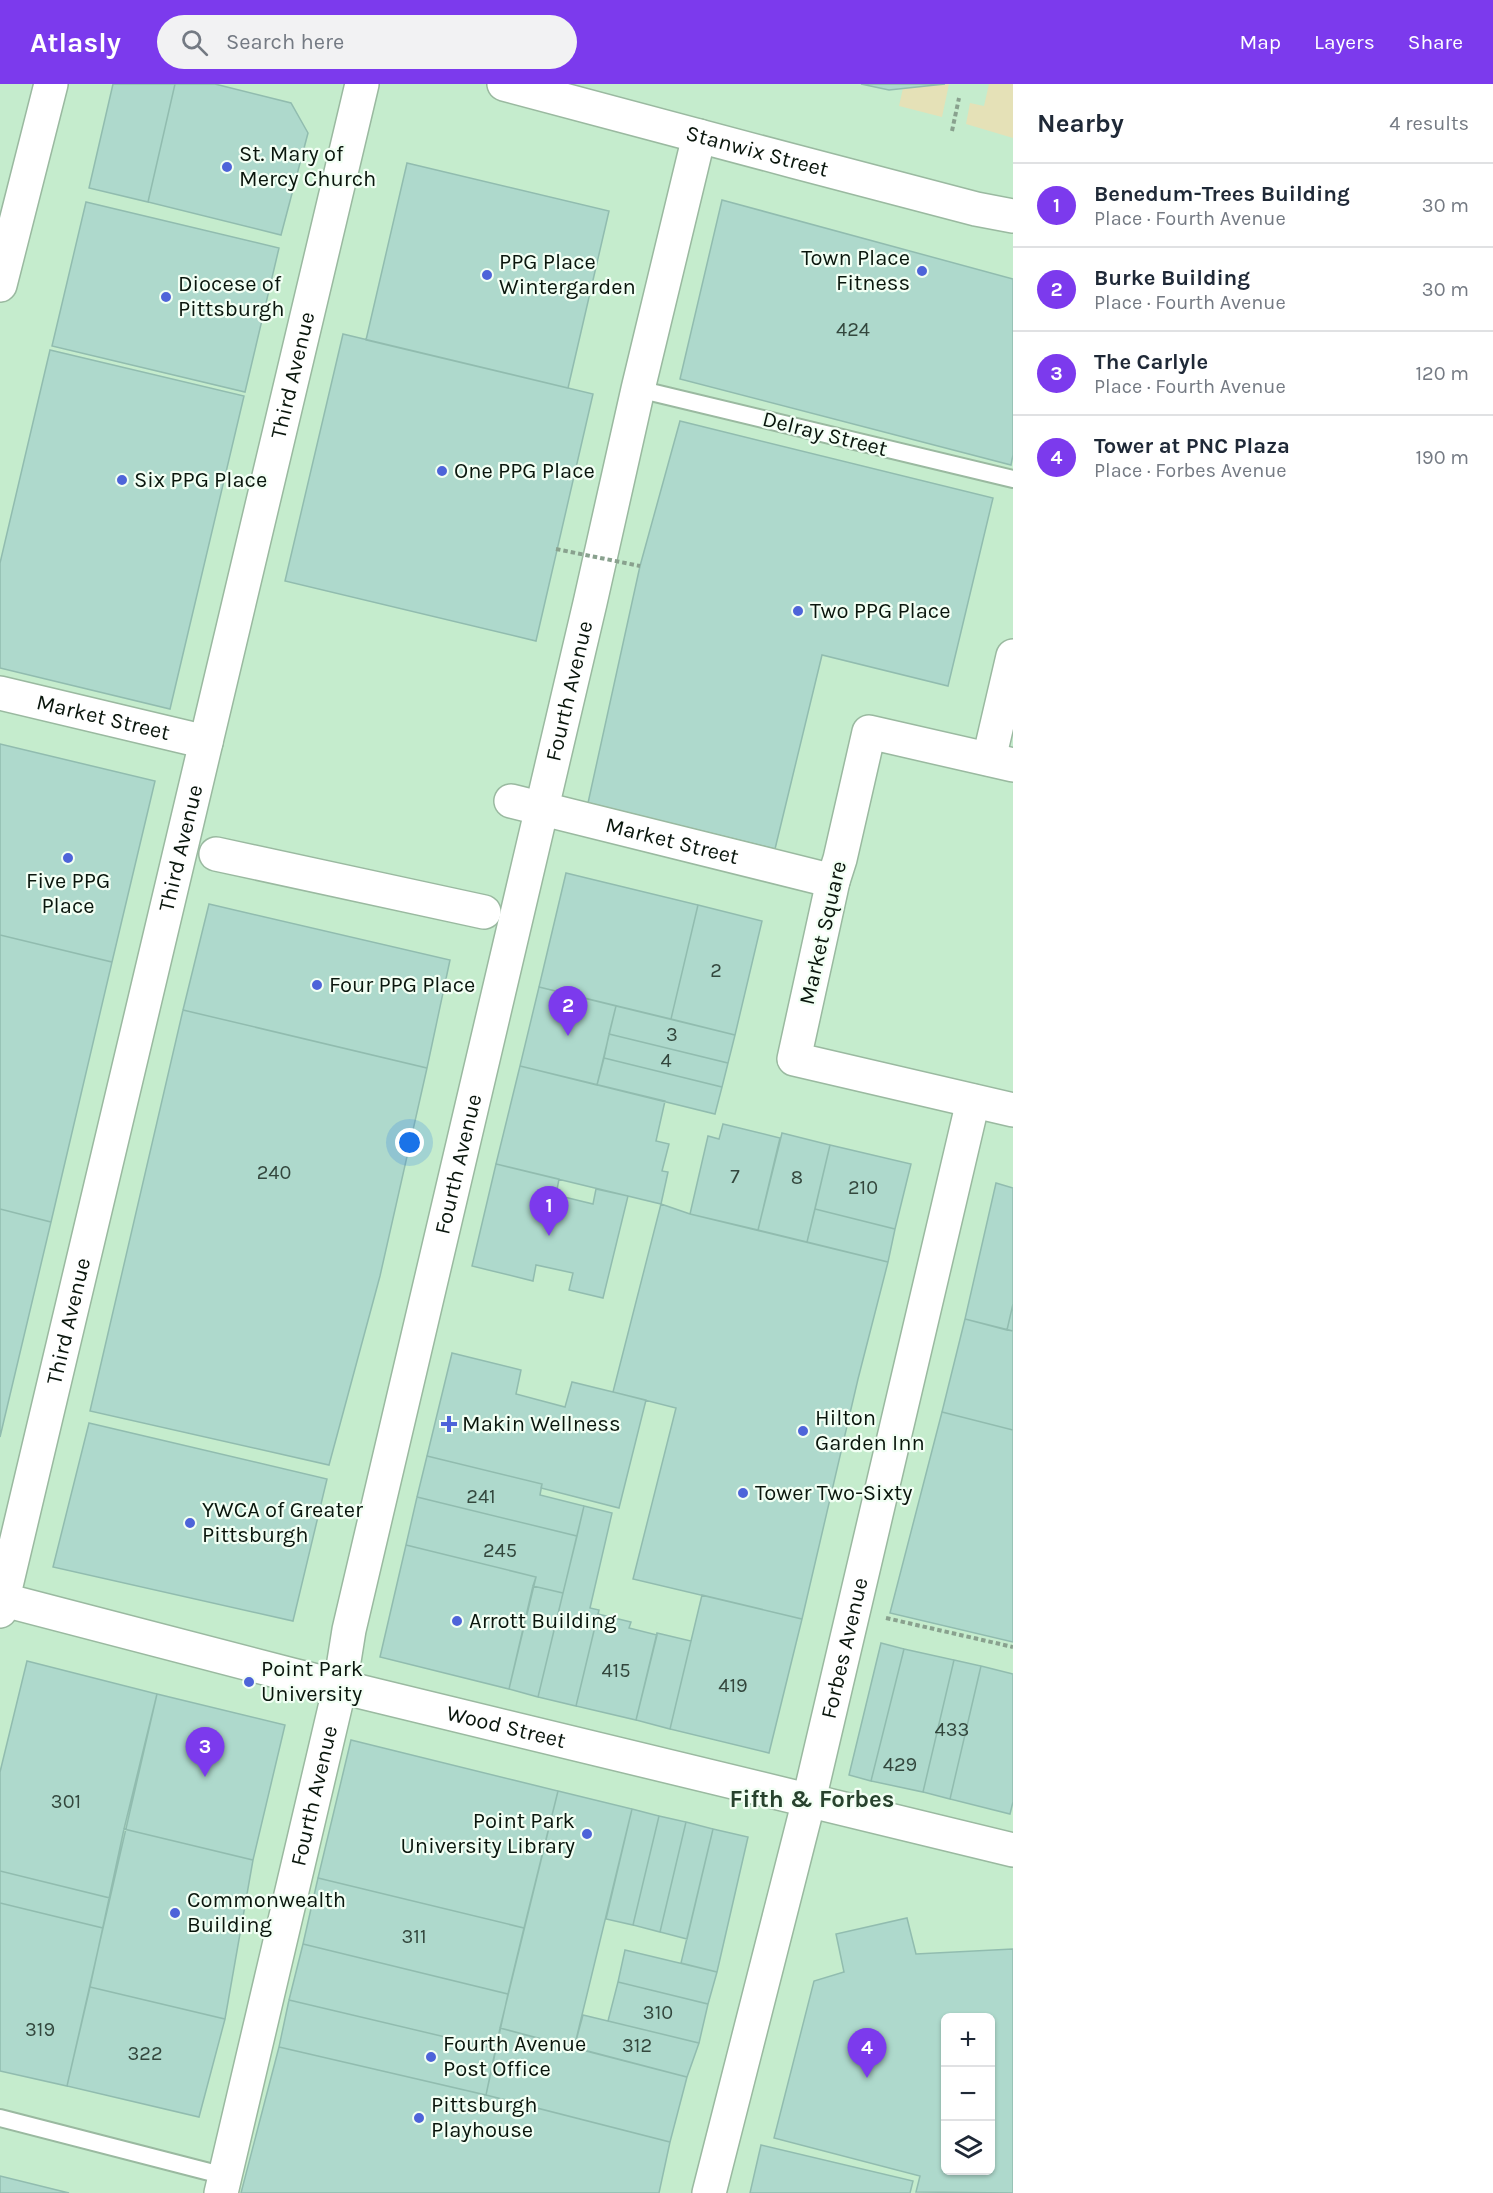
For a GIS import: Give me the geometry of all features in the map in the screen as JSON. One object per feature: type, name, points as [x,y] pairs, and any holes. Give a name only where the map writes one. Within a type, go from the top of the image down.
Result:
[{"type":"street","points":[[0,285],[51,84]]},
{"type":"street","name":"Third Avenue","points":[[1,1604],[362,84]]},
{"type":"street","name":"Stanwix Street","points":[[504,84],[976,209],[1013,216]]},
{"type":"street","name":"Fourth Avenue","points":[[223,2185],[340,1686],[349,1630],[526,805],[638,389],[699,136]]},
{"type":"street","points":[[1001,762],[1013,656]]},
{"type":"street","name":"Market Street","points":[[0,693],[206,742]]},
{"type":"street","name":"Market Square","points":[[1001,762],[869,732],[794,1059],[1013,1110]]},
{"type":"street","name":"Market Street","points":[[526,805],[833,881]]},
{"type":"street","points":[[216,854],[484,912]]},
{"type":"street","name":"Forbes Avenue","points":[[709,2193],[809,1800],[973,1101]]},
{"type":"street","name":"Wood Street","points":[[1,1604],[1013,1850]]},
{"type":"lane","name":"Delray Street","points":[[638,389],[1013,479]]},
{"type":"lane","points":[[0,2118],[223,2185]]},
{"type":"path","points":[[952,130],[959,98]]},
{"type":"path","points":[[556,549],[640,566]]},
{"type":"path","points":[[879,1616],[1013,1647]]},
{"type":"shaded area","points":[[0,84],[1013,84],[1013,2193],[0,2193]]},
{"type":"shaded area","points":[[949,84],[942,117],[899,106],[903,88]]},
{"type":"shaded area","points":[[989,84],[1013,84],[1013,138],[966,124],[970,103],[984,106]]},
{"type":"building","points":[[113,84],[175,84],[148,202],[89,188]]},
{"type":"building","name":"St. Mary of Mercy Church","points":[[175,84],[215,84],[291,103],[308,133],[281,235],[148,202]]},
{"type":"building","points":[[861,84],[945,84],[889,90]]},
{"type":"building","name":"PPG Place Wintergarden","points":[[407,163],[609,211],[568,388],[366,340]]},
{"type":"building","points":[[722,200],[1013,279],[1013,455],[1011,465],[680,379]]},
{"type":"building","name":"Diocese of Pittsburgh","points":[[86,202],[279,248],[245,392],[52,346]]},
{"type":"building","name":"One PPG Place","points":[[343,334],[593,394],[536,641],[285,581]]},
{"type":"building","name":"Six PPG Place","points":[[50,350],[244,396],[170,709],[0,668],[0,563]]},
{"type":"building","name":"Two PPG Place","points":[[680,421],[993,498],[948,686],[822,655],[775,849],[588,803],[640,566]]},
{"type":"building","name":"Five PPG Place","points":[[0,744],[155,781],[112,962],[0,935]]},
{"type":"building","points":[[566,873],[698,905],[671,1019],[539,987]]},
{"type":"building","name":"Four PPG Place","points":[[209,904],[450,960],[427,1068],[183,1010]]},
{"type":"building","points":[[698,905],[762,921],[735,1035],[671,1019]]},
{"type":"building","points":[[0,935],[112,962],[51,1222],[0,1209]]},
{"type":"building","points":[[539,987],[616,1006],[597,1085],[520,1066]]},
{"type":"building","points":[[616,1006],[735,1035],[728,1063],[609,1034]]},
{"type":"building","points":[[183,1010],[427,1068],[380,1276],[329,1465],[90,1411]]},
{"type":"building","points":[[609,1034],[728,1063],[722,1087],[604,1058]]},
{"type":"building","points":[[604,1058],[722,1087],[715,1114],[597,1085]]},
{"type":"building","points":[[520,1066],[665,1101],[656,1141],[669,1144],[662,1171],[668,1172],[661,1204],[496,1164]]},
{"type":"building","points":[[723,1124],[780,1138],[758,1230],[690,1214],[708,1136],[719,1139]]},
{"type":"building","points":[[782,1133],[830,1145],[807,1242],[758,1230]]},
{"type":"building","points":[[830,1145],[911,1164],[895,1229],[815,1209]]},
{"type":"building","points":[[496,1164],[559,1179],[556,1195],[593,1204],[596,1189],[628,1196],[603,1298],[569,1290],[573,1273],[536,1265],[533,1281],[472,1266]]},
{"type":"building","points":[[996,1183],[1013,1188],[1013,1304],[1007,1330],[965,1319]]},
{"type":"building","name":"Tower Two-Sixty","points":[[661,1204],[690,1214],[888,1262],[802,1619],[633,1579],[676,1408],[613,1392]]},
{"type":"building","points":[[0,1209],[51,1222],[0,1437]]},
{"type":"building","points":[[815,1209],[895,1229],[888,1262],[807,1242]]},
{"type":"building","points":[[1013,1304],[1013,1331],[1007,1330]]},
{"type":"building","points":[[965,1319],[1013,1331],[1013,1430],[942,1412]]},
{"type":"building","points":[[452,1353],[521,1370],[516,1394],[565,1407],[572,1382],[646,1400],[619,1508],[541,1488],[542,1484],[427,1456]]},
{"type":"building","points":[[942,1412],[1013,1430],[1013,1642],[890,1613]]},
{"type":"building","name":"YWCA of Greater Pittsburgh","points":[[89,1423],[327,1479],[293,1621],[53,1567]]},
{"type":"building","points":[[427,1456],[542,1484],[540,1495],[584,1506],[577,1536],[417,1497]]},
{"type":"building","points":[[417,1497],[577,1536],[563,1593],[533,1586],[536,1577],[406,1545]]},
{"type":"building","points":[[584,1506],[612,1513],[590,1608],[599,1610],[576,1706],[538,1697]]},
{"type":"building","name":"Arrott Building","points":[[406,1545],[536,1577],[509,1689],[380,1657]]},
{"type":"building","points":[[533,1586],[563,1593],[538,1697],[509,1689]]},
{"type":"building","points":[[702,1595],[802,1619],[769,1753],[670,1729]]},
{"type":"building","points":[[598,1614],[631,1622],[629,1628],[657,1635],[636,1720],[576,1706]]},
{"type":"building","points":[[657,1633],[691,1641],[670,1729],[636,1720]]},
{"type":"building","points":[[881,1643],[904,1649],[871,1781],[849,1775]]},
{"type":"building","points":[[904,1649],[954,1660],[923,1792],[871,1781]]},
{"type":"building","points":[[954,1660],[981,1666],[950,1799],[923,1792]]},
{"type":"building","points":[[27,1661],[157,1694],[110,1898],[0,1871],[0,1772]]},
{"type":"building","points":[[981,1666],[1013,1674],[1013,1802],[1010,1814],[950,1799]]},
{"type":"building","points":[[157,1694],[285,1725],[253,1860],[124,1829]]},
{"type":"building","points":[[351,1740],[558,1791],[524,1928],[318,1878]]},
{"type":"building","points":[[558,1791],[632,1809],[574,2048],[500,2028]]},
{"type":"building","points":[[632,1809],[659,1816],[633,1925],[606,1919]]},
{"type":"building","points":[[659,1816],[686,1822],[660,1932],[633,1925]]},
{"type":"building","points":[[686,1822],[713,1829],[687,1939],[660,1932]]},
{"type":"building","name":"Commonwealth Building","points":[[124,1829],[253,1860],[225,2019],[90,1987]]},
{"type":"building","points":[[713,1829],[748,1837],[717,1972],[681,1963]]},
{"type":"building","points":[[0,1871],[110,1898],[103,1928],[0,1903]]},
{"type":"building","points":[[318,1878],[524,1928],[508,1994],[303,1944]]},
{"type":"building","points":[[0,1903],[103,1928],[67,2086],[0,2071]]},
{"type":"building","points":[[907,1918],[916,1954],[1013,1949],[1013,2193],[916,2192],[920,2176],[774,2138],[814,1981],[844,1972],[836,1934]]},
{"type":"building","points":[[303,1944],[508,1994],[496,2049],[289,2000]]},
{"type":"building","points":[[625,1950],[717,1972],[708,2004],[618,1982]]},
{"type":"building","points":[[618,1982],[708,2004],[699,2043],[608,2021]]},
{"type":"building","points":[[90,1987],[225,2019],[199,2117],[67,2086]]},
{"type":"building","points":[[289,2000],[496,2049],[486,2095],[279,2047]]},
{"type":"building","points":[[583,2015],[699,2043],[687,2077],[574,2048]]},
{"type":"building","points":[[500,2028],[687,2077],[670,2142],[486,2095]]},
{"type":"building","name":"Pittsburgh Playhouse","points":[[279,2047],[486,2095],[670,2142],[659,2193],[241,2193]]},
{"type":"building","points":[[761,2145],[913,2181],[910,2193],[750,2193]]},
{"type":"building","points":[[0,2176],[69,2193],[0,2193]]},
{"type":"place","name":"St. Mary of Mercy Church","points":[[227,167]]},
{"type":"place","name":"Town Place Fitness","points":[[922,271]]},
{"type":"place","name":"PPG Place Wintergarden","points":[[487,275]]},
{"type":"place","name":"Diocese of Pittsburgh","points":[[166,297]]},
{"type":"place","name":"One PPG Place","points":[[442,471]]},
{"type":"place","name":"Six PPG Place","points":[[122,480]]},
{"type":"place","name":"Two PPG Place","points":[[798,611]]},
{"type":"place","name":"Five PPG Place","points":[[68,858]]},
{"type":"place","name":"Four PPG Place","points":[[317,985]]},
{"type":"place","name":"Burke Building","points":[[568,1036]]},
{"type":"place","name":"Benedum-Trees Building","points":[[549,1236]]},
{"type":"place","name":"Makin Wellness","points":[[449,1424]]},
{"type":"place","name":"Hilton Garden Inn","points":[[803,1431]]},
{"type":"place","name":"Tower Two-Sixty","points":[[743,1493]]},
{"type":"place","name":"YWCA of Greater Pittsburgh","points":[[190,1523]]},
{"type":"place","name":"Arrott Building","points":[[457,1621]]},
{"type":"place","name":"Point Park University","points":[[249,1682]]},
{"type":"place","name":"The Carlyle","points":[[205,1777]]},
{"type":"place","name":"Point Park University Library","points":[[587,1834]]},
{"type":"place","name":"Commonwealth Building","points":[[175,1913]]},
{"type":"place","name":"Fourth Avenue Post Office","points":[[431,2057]]},
{"type":"place","name":"Tower at PNC Plaza","points":[[867,2078]]},
{"type":"place","name":"Pittsburgh Playhouse","points":[[419,2118]]},
{"type":"district","name":"Fifth & Forbes","points":[[812,1799]]}]
